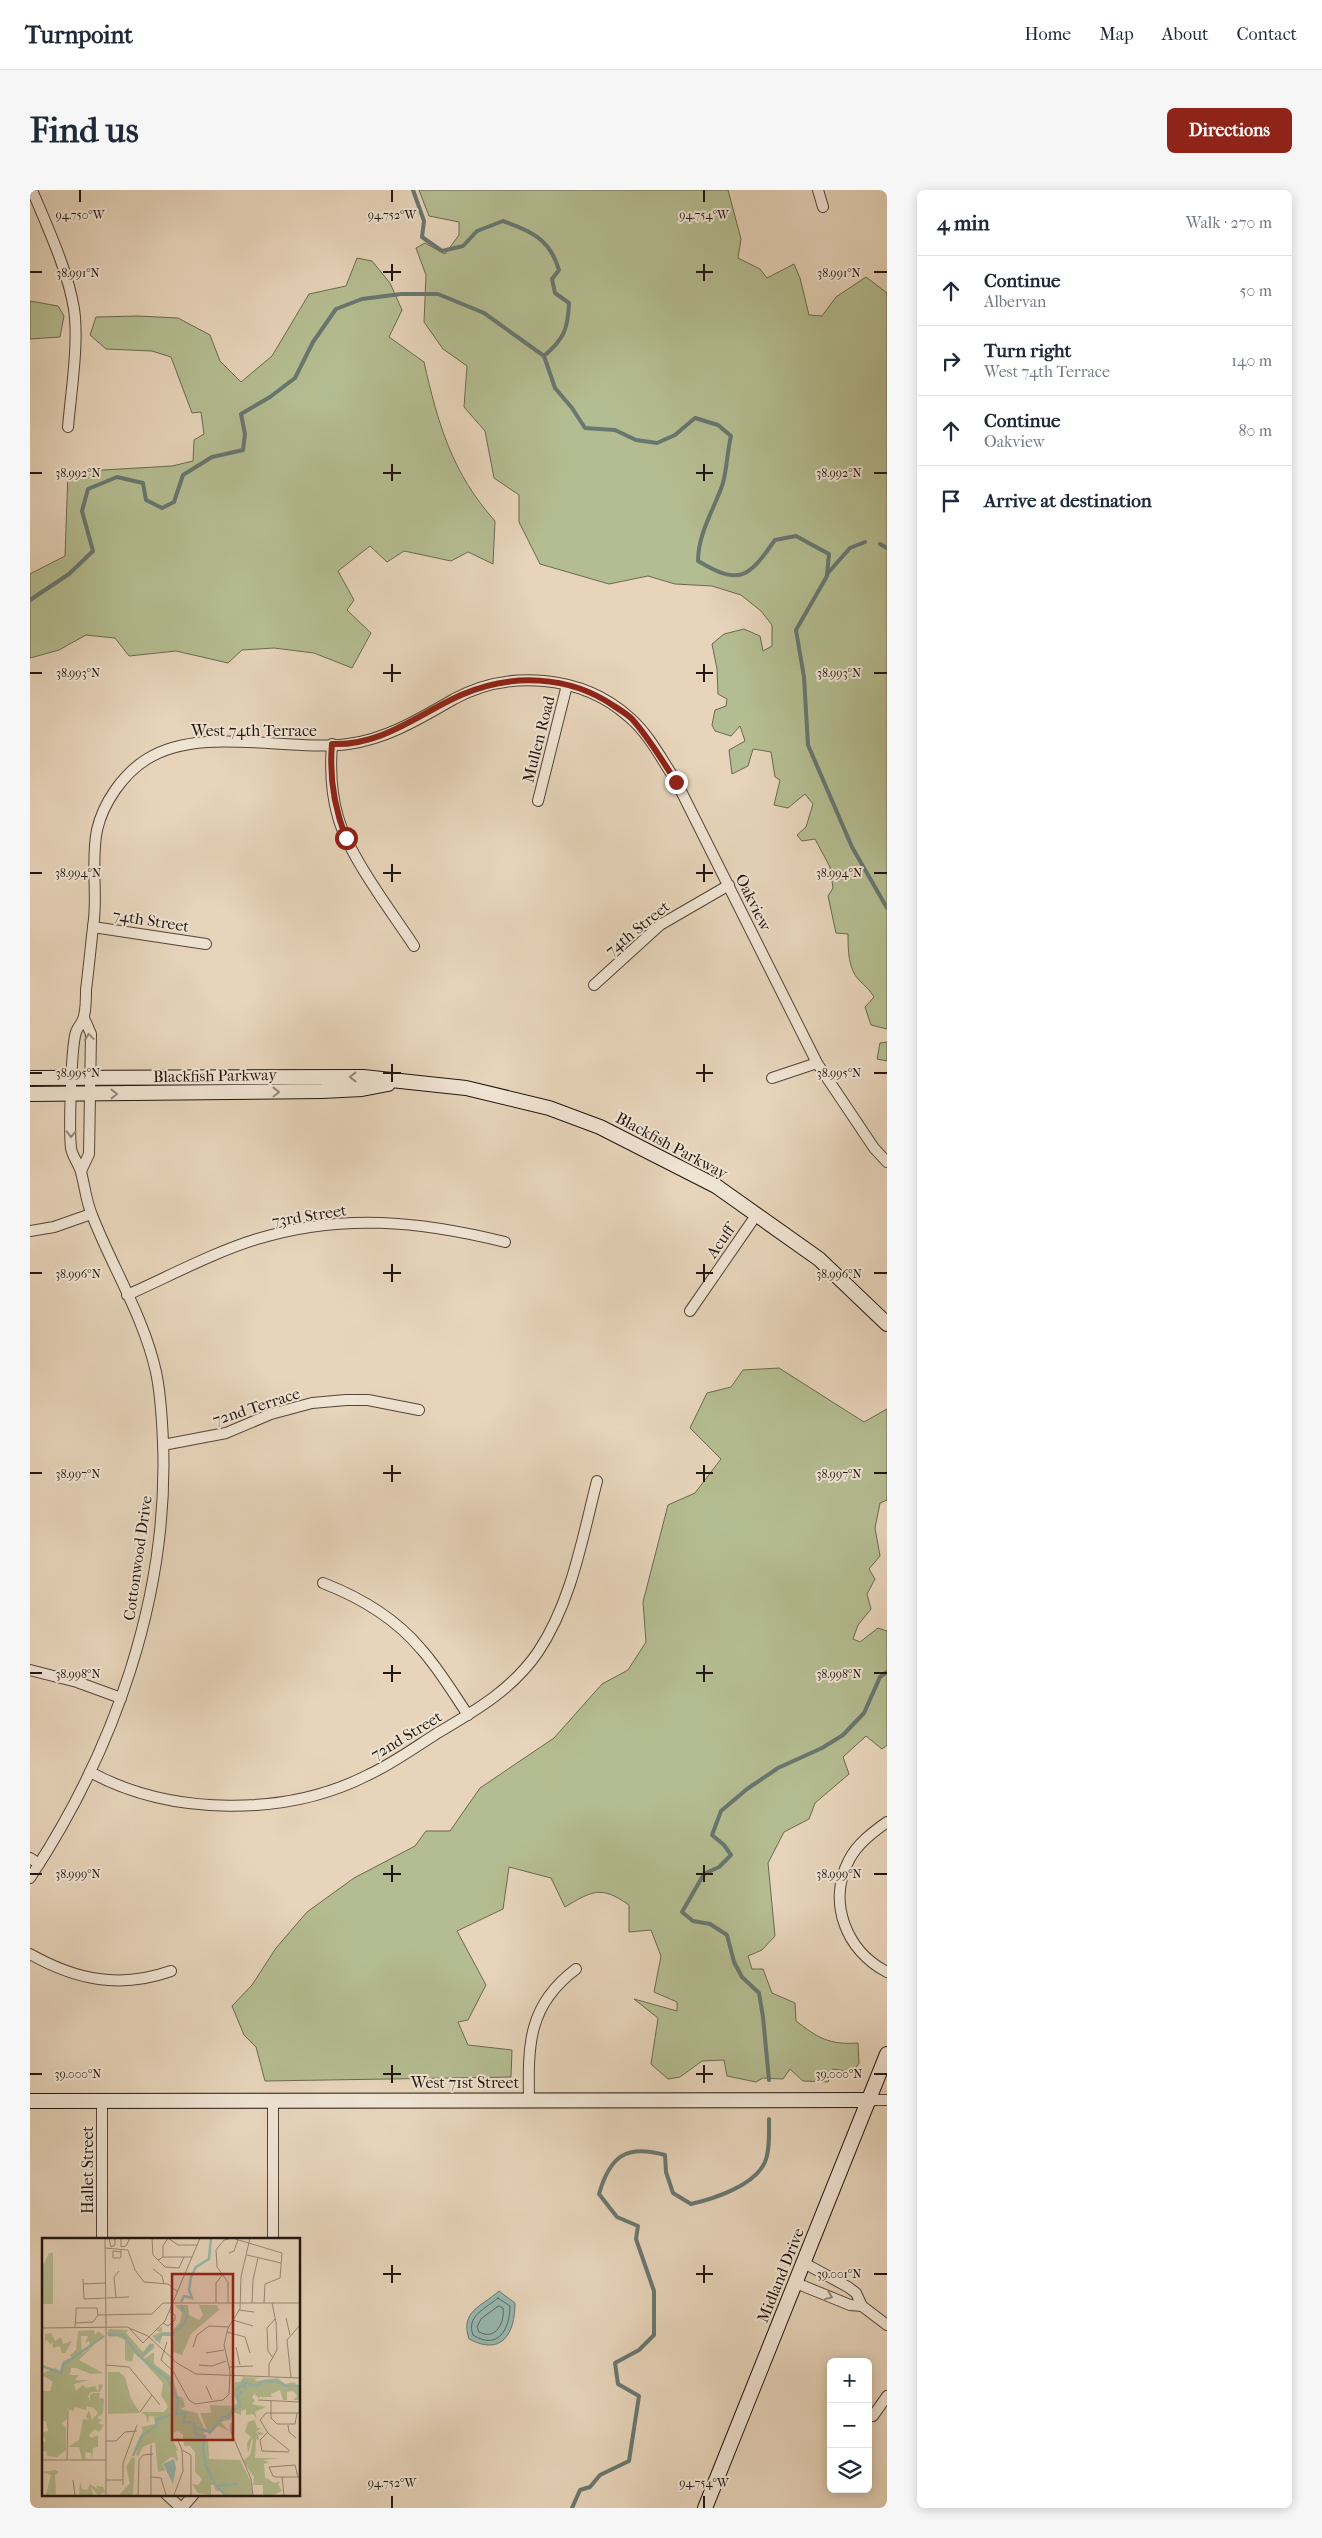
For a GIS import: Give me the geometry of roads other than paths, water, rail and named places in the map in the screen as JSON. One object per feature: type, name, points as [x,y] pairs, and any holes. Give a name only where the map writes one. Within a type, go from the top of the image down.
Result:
[{"type":"street","points":[[32,190],[51,234],[74,308],[73,368],[68,427]]},
{"type":"street","points":[[818,190],[823,207]]},
{"type":"street","name":"West 74th Terrace","points":[[93,927],[97,829],[105,806],[124,779],[146,759],[172,747],[202,742],[344,745],[389,733],[461,695],[489,686],[514,680],[541,680],[567,685]]},
{"type":"street","name":"Mullen Road","points":[[538,801],[567,685]]},
{"type":"street","name":"Oakview","points":[[567,685],[578,687],[601,697],[631,718],[648,740],[676,782],[817,1063],[874,1148],[887,1162]]},
{"type":"street","points":[[332,744],[332,790],[338,817],[346,838],[414,946]]},
{"type":"street","name":"74th Street","points":[[594,985],[660,925],[729,885]]},
{"type":"street","name":"74th Street","points":[[93,927],[206,944]]},
{"type":"street","name":"Cottonwood Drive","points":[[30,1878],[57,1837],[90,1772],[120,1698],[136,1653],[150,1588],[160,1522],[163,1445],[155,1368],[127,1295],[92,1214],[83,1186],[81,1171],[71,1151],[75,1035],[84,1018],[93,927]]},
{"type":"street","name":"Cottonwood Drive","points":[[81,1171],[89,1154],[90,1034],[84,1018]]},
{"type":"street","points":[[772,1078],[817,1063]]},
{"type":"street","name":"Blackfish Parkway","points":[[30,1078],[363,1077],[466,1088],[549,1108],[600,1127],[653,1152],[716,1186],[819,1259],[887,1324]]},
{"type":"street","name":"Blackfish Parkway","points":[[30,1094],[322,1091],[362,1089],[401,1082]]},
{"type":"street","points":[[30,1231],[54,1227],[92,1214]]},
{"type":"street","name":"Acuff","points":[[690,1311],[758,1214]]},
{"type":"street","name":"73rd Street","points":[[127,1295],[226,1250],[289,1230],[330,1224],[396,1223],[453,1229],[505,1242]]},
{"type":"street","name":"72nd Terrace","points":[[163,1445],[226,1433],[271,1414],[312,1403],[368,1400],[419,1410]]},
{"type":"street","name":"72nd Street","points":[[90,1772],[127,1789],[160,1797],[231,1805],[270,1803],[301,1798],[339,1787],[368,1775],[486,1704],[512,1684],[536,1654],[552,1629],[572,1577],[597,1481]]},
{"type":"street","points":[[323,1583],[366,1603],[398,1627],[420,1647],[468,1715]]},
{"type":"street","points":[[30,1670],[77,1682],[120,1698]]},
{"type":"street","points":[[887,1822],[870,1835],[849,1859],[843,1877],[840,1899],[851,1942],[868,1959],[887,1972]]},
{"type":"street","points":[[30,1858],[39,1864]]},
{"type":"street","points":[[30,1954],[53,1967],[74,1975],[96,1980],[152,1978],[171,1971]]},
{"type":"street","points":[[529,2100],[532,2028],[544,2002],[558,1982],[576,1969]]},
{"type":"street","name":"Midland Drive","points":[[705,2508],[887,2054]]},
{"type":"street","points":[[870,2100],[887,2100]]},
{"type":"street","name":"West 71st Street","points":[[30,2101],[870,2100]]},
{"type":"street","points":[[272,2101],[273,2238]]},
{"type":"street","name":"Hallet Street","points":[[102,2102],[102,2238]]},
{"type":"street","points":[[804,2263],[848,2286],[856,2293],[862,2306]]},
{"type":"street","points":[[796,2282],[850,2304],[862,2306],[887,2325]]},
{"type":"street","points":[[874,2416],[887,2396]]},
{"type":"street","points":[[168,2496],[181,2508],[192,2496]]},
{"type":"water","points":[[499,2291],[515,2303],[509,2333],[498,2344],[480,2344],[469,2339],[467,2322],[470,2316],[474,2310]]},
{"type":"waterway","points":[[413,190],[424,221],[422,237],[442,251],[463,246],[477,231],[503,221],[531,233],[545,244],[555,259],[559,270],[552,279],[555,293],[569,303],[564,333],[544,356],[555,388],[572,408],[585,428],[615,430],[636,440],[657,443],[675,435],[695,418],[718,425],[731,436],[724,480],[700,541],[698,561],[724,574],[742,574],[750,570],[757,563],[775,540],[796,536],[829,554],[827,576],[796,630],[804,677],[808,745],[852,847],[887,908]]},
{"type":"waterway","points":[[30,600],[69,574],[93,551],[82,511],[88,489],[117,477],[143,483],[146,500],[162,508],[174,502],[183,475],[212,457],[243,450],[245,434],[241,414],[270,397],[295,378],[313,342],[336,309],[362,299],[401,294],[438,294],[484,313],[544,356]]},
{"type":"waterway","points":[[827,574],[850,548],[865,542]]},
{"type":"waterway","points":[[880,544],[887,548]]},
{"type":"waterway","points":[[769,2080],[759,1993],[742,1977],[734,1962],[727,1935],[710,1924],[693,1921],[682,1912],[704,1874],[719,1867],[731,1855],[724,1845],[712,1835],[721,1811],[747,1789],[778,1768],[822,1748],[843,1735],[864,1713],[880,1677],[887,1672]]},
{"type":"waterway","points":[[572,2508],[580,2490],[590,2487],[600,2475],[629,2461],[639,2396],[618,2384],[615,2363],[639,2350],[654,2335],[654,2291],[636,2239],[638,2226],[617,2217],[599,2194],[608,2170],[614,2162],[630,2152],[640,2151],[665,2155],[666,2172],[673,2193],[691,2204],[710,2199],[743,2185],[760,2170],[768,2152],[769,2119]]}]
